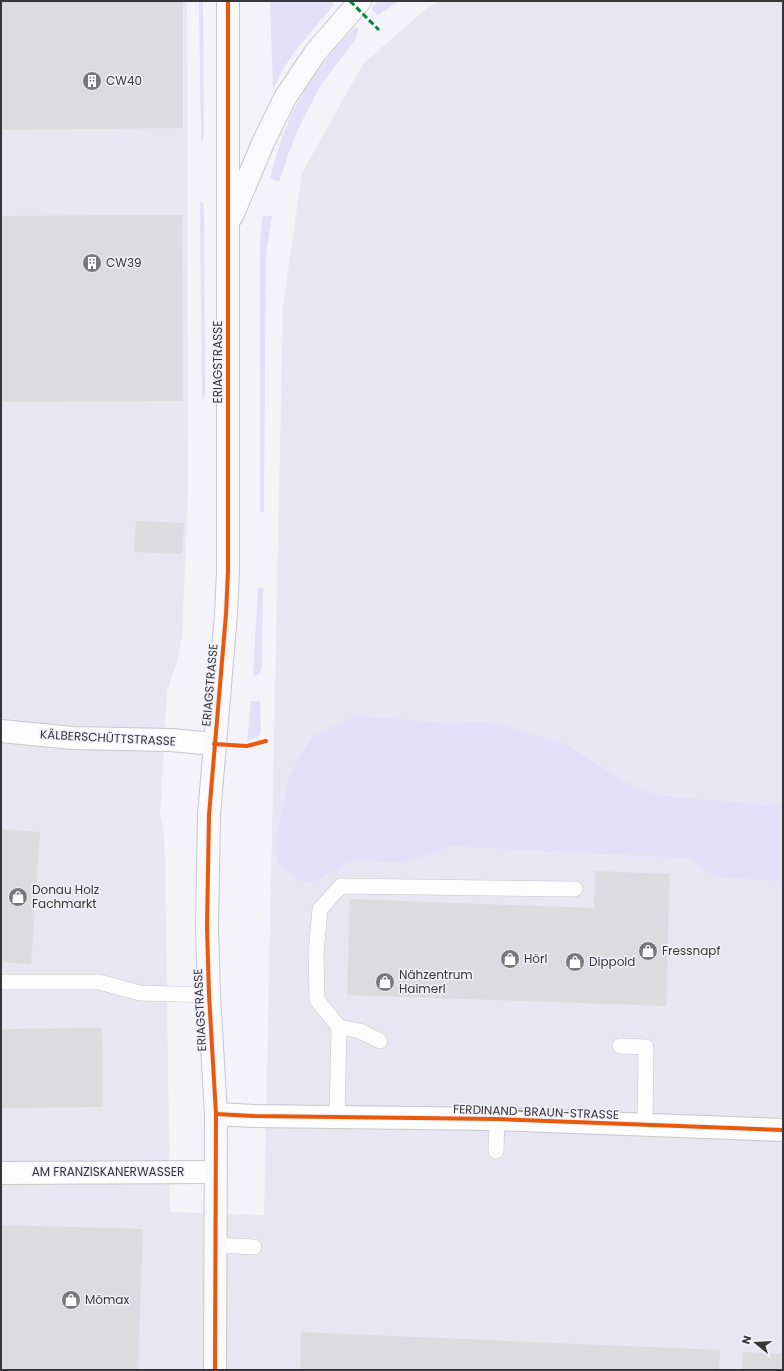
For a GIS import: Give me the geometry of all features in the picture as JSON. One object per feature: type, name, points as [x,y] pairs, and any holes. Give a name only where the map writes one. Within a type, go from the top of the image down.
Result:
[{"type":"street","name":"ERIAGSTRASSE","points":[[214,1370],[216,1114],[209,995],[207,927],[209,815],[214,744],[221,678],[228,571],[228,1]]},
{"type":"street","points":[[227,228],[245,184],[285,98],[314,53],[360,1]]},
{"type":"street","name":"KÄLBERSCHÜTTSTRASSE","points":[[1,731],[73,738],[171,740],[214,744]]},
{"type":"street","name":"FERDINAND-BRAUN-STRASSE","points":[[216,1114],[254,1116],[497,1119],[645,1126],[783,1130]]},
{"type":"street","name":"AM FRANZISKANERWASSER","points":[[1,1173],[216,1172]]},
{"type":"lane","points":[[380,1041],[360,1031],[339,1027],[317,1000],[316,953],[320,909],[341,886],[575,889]]},
{"type":"lane","points":[[1,982],[98,982],[140,993],[209,995]]},
{"type":"lane","points":[[337,1117],[339,1027]]},
{"type":"lane","points":[[620,1046],[646,1047],[645,1126]]},
{"type":"lane","points":[[496,1151],[497,1119]]},
{"type":"lane","points":[[216,1245],[254,1247]]},
{"type":"shaded area","points":[[1,1],[187,1],[188,492],[182,637],[176,665],[167,690],[160,815],[164,836],[165,857],[170,1212],[264,1215],[283,306],[302,173],[363,64],[427,8],[439,1],[783,1],[783,1370],[1,1370]]},
{"type":"shaded area","points":[[199,1],[203,1],[204,134],[201,143]]},
{"type":"shaded area","points":[[270,1],[331,1],[334,5],[298,47],[285,66],[273,89]]},
{"type":"shaded area","points":[[379,1],[399,1],[378,15],[371,8]]},
{"type":"shaded area","points":[[355,27],[359,29],[355,40],[320,86],[302,121],[290,149],[279,182],[270,178],[279,146],[291,115],[311,80],[336,47]]},
{"type":"shaded area","points":[[200,201],[204,204],[205,394],[202,402]]},
{"type":"shaded area","points":[[263,216],[272,216],[266,254],[264,512],[260,513],[260,238]]},
{"type":"shaded area","points":[[258,588],[263,588],[262,665],[261,671],[258,675],[253,676]]},
{"type":"shaded area","points":[[251,701],[260,701],[261,731],[258,737],[247,741]]},
{"type":"shaded area","points":[[357,715],[440,723],[498,724],[567,745],[623,781],[659,796],[783,806],[783,881],[715,877],[688,858],[451,846],[404,863],[354,860],[312,882],[298,880],[277,861],[276,838],[290,774],[312,737]]},
{"type":"building","name":"CW40","points":[[1,1],[183,1],[183,128],[1,130]]},
{"type":"building","name":"CW39","points":[[182,215],[183,401],[1,402],[1,216]]},
{"type":"building","points":[[136,521],[184,523],[182,554],[134,552]]},
{"type":"building","name":"Donau Holz Fachmarkt","points":[[1,829],[40,832],[31,964],[1,962]]},
{"type":"building","points":[[595,871],[670,874],[666,1006],[347,995],[350,899],[594,908]]},
{"type":"building","points":[[102,1028],[103,1107],[1,1108],[1,1029]]},
{"type":"building","name":"Mömax","points":[[1,1225],[143,1229],[138,1370],[1,1370]]},
{"type":"building","points":[[301,1332],[720,1350],[719,1370],[300,1370]]},
{"type":"building","points":[[743,1352],[783,1354],[783,1370],[742,1370]]},
{"type":"marked path","points":[[350,1],[379,30]]},
{"type":"cycle path","points":[[215,1370],[216,1114],[209,995],[207,927],[209,815],[226,614],[228,571],[228,1]]},
{"type":"cycle path","points":[[214,744],[247,746],[266,741]]},
{"type":"cycle path","points":[[216,1114],[254,1116],[497,1119],[783,1130]]},
{"type":"place","name":"CW40","points":[[92,81]]},
{"type":"place","name":"CW39","points":[[92,263]]},
{"type":"place","name":"Donau Holz Fachmarkt","points":[[18,897]]},
{"type":"place","name":"Fressnapf","points":[[648,951]]},
{"type":"place","name":"Hörl","points":[[510,959]]},
{"type":"place","name":"Dippold","points":[[575,962]]},
{"type":"place","name":"Nähzentrum Haimerl","points":[[385,982]]},
{"type":"place","name":"Mömax","points":[[71,1300]]}]
